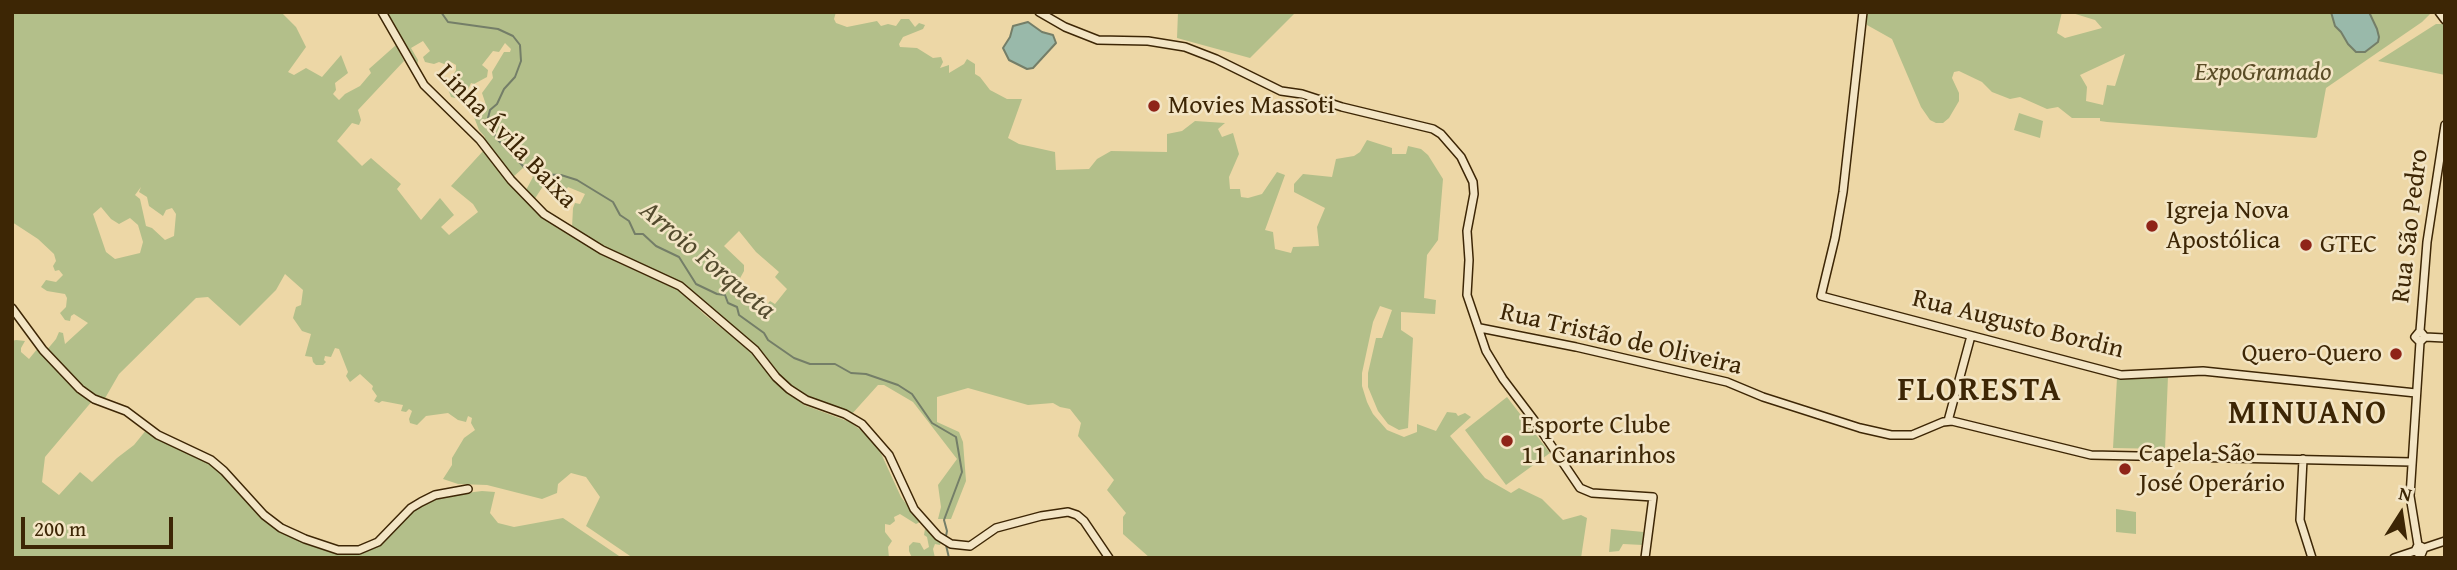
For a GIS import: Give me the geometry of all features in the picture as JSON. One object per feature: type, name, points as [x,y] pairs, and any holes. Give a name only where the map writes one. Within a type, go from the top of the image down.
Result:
[{"type":"street","name":"Linha Ávila Baixa","points":[[382,12],[424,85],[480,140],[511,180],[544,214],[603,250],[680,286],[755,350],[789,389],[806,400],[845,414],[862,425],[888,455],[914,509],[938,536],[951,544],[970,547],[996,528],[1068,512],[1077,515],[1084,522],[1109,558]]},
{"type":"street","points":[[1039,12],[1089,37],[1106,41],[1148,41],[1185,47],[1281,91],[1302,94],[1342,107],[1433,129],[1441,134],[1461,157],[1473,182],[1474,194],[1467,232],[1467,295],[1486,351],[1497,371],[1580,488],[1592,493],[1653,497],[1645,558]]},
{"type":"street","name":"Rua Augusto Bordin","points":[[1863,12],[1843,192],[1821,296],[2121,375],[2203,371],[2416,393]]},
{"type":"street","points":[[2439,12],[2445,20]]},
{"type":"street","name":"Rua São Pedro","points":[[2420,551],[2411,509],[2416,393],[2427,242],[2445,125]]},
{"type":"street","points":[[12,309],[55,364],[80,389],[94,399],[126,411],[158,435],[211,460],[264,515],[281,528],[305,539],[338,550],[359,550],[378,542],[411,508],[421,502],[435,495],[468,489]]},
{"type":"street","name":"Rua Tristão de Oliveira","points":[[1480,328],[1612,355],[1727,383],[1763,397],[1883,434],[1912,435],[1948,421]]},
{"type":"street","points":[[1971,336],[1948,421],[2091,455],[2412,462]]},
{"type":"street","points":[[2422,337],[2445,338]]},
{"type":"street","points":[[2303,459],[2300,520],[2312,558]]},
{"type":"street","points":[[2395,558],[2445,541]]},
{"type":"green space","points":[[12,12],[281,12],[296,27],[306,47],[288,72],[294,75],[306,68],[322,77],[341,55],[348,73],[335,83],[336,90],[333,94],[339,100],[360,86],[371,73],[369,69],[396,45],[404,61],[358,110],[361,120],[359,125],[352,123],[337,141],[362,166],[371,158],[401,184],[397,189],[421,220],[440,198],[454,215],[441,227],[449,235],[478,212],[473,204],[451,186],[484,150],[521,196],[556,227],[621,264],[680,291],[705,315],[751,351],[776,382],[804,405],[850,422],[862,431],[879,449],[901,497],[920,522],[916,524],[900,514],[894,517],[895,521],[890,525],[885,524],[885,532],[892,541],[888,547],[889,558],[633,558],[586,526],[600,497],[586,477],[571,473],[558,484],[557,493],[542,499],[487,485],[458,484],[443,479],[464,438],[475,430],[471,423],[472,418],[468,416],[466,422],[448,413],[426,416],[417,425],[410,423],[412,411],[401,411],[403,405],[374,401],[377,396],[373,386],[360,374],[350,382],[339,349],[335,348],[331,357],[325,356],[326,362],[323,365],[316,365],[312,357],[305,356],[311,334],[302,331],[293,318],[296,307],[301,305],[303,290],[285,274],[276,290],[240,326],[208,297],[196,298],[119,374],[104,400],[82,388],[46,351],[59,332],[63,333],[65,344],[88,323],[74,314],[70,321],[65,320],[60,313],[66,307],[65,294],[47,291],[41,287],[46,280],[56,282],[63,275],[59,270],[55,271],[54,254],[38,239],[12,222]],"holes":[[[141,187],[139,192],[147,197],[149,206],[163,216],[166,210],[172,208],[176,214],[174,236],[165,240],[146,226],[140,199],[135,195]],[[101,207],[119,224],[130,218],[138,225],[143,242],[140,253],[115,259],[106,252],[93,214]]]},
{"type":"green space","points":[[385,12],[836,12],[836,23],[847,27],[877,21],[881,26],[896,26],[901,19],[909,19],[915,27],[919,23],[925,25],[923,29],[903,37],[900,47],[917,48],[933,58],[941,57],[943,62],[940,68],[949,65],[949,73],[964,64],[967,59],[975,64],[975,74],[990,90],[1007,99],[1022,99],[1008,138],[1019,144],[1055,152],[1056,170],[1089,169],[1097,159],[1111,151],[1167,152],[1167,134],[1182,131],[1195,121],[1225,123],[1218,129],[1222,137],[1233,133],[1239,154],[1229,177],[1230,189],[1240,189],[1241,197],[1248,198],[1262,194],[1277,172],[1285,175],[1265,230],[1273,232],[1275,249],[1291,253],[1293,247],[1319,246],[1317,227],[1325,208],[1294,192],[1294,184],[1303,174],[1332,177],[1336,159],[1354,156],[1360,152],[1367,140],[1392,148],[1392,154],[1406,154],[1408,146],[1421,149],[1443,179],[1438,240],[1427,255],[1424,298],[1436,300],[1435,314],[1401,312],[1401,330],[1413,338],[1408,428],[1399,430],[1388,424],[1378,411],[1368,387],[1368,373],[1376,338],[1382,338],[1392,310],[1380,306],[1373,322],[1362,373],[1362,386],[1367,402],[1387,430],[1404,437],[1417,432],[1417,424],[1436,431],[1447,412],[1456,413],[1458,416],[1465,413],[1471,417],[1450,436],[1485,478],[1511,493],[1519,488],[1542,499],[1563,520],[1581,515],[1587,518],[1581,558],[1150,558],[1123,534],[1123,517],[1126,513],[1107,490],[1114,480],[1078,436],[1081,423],[1070,409],[1053,403],[1028,405],[968,388],[937,397],[937,422],[959,432],[963,442],[966,481],[951,519],[938,519],[941,507],[938,485],[957,459],[913,402],[884,385],[878,385],[851,415],[796,391],[765,355],[685,285],[618,255],[572,228],[573,208],[575,203],[580,204],[585,194],[568,187],[566,190],[553,186],[554,181],[547,180],[534,200],[525,192],[533,177],[523,168],[513,177],[484,141],[485,137],[474,117],[478,110],[486,105],[482,93],[493,78],[492,72],[504,52],[510,52],[511,49],[505,43],[499,52],[493,51],[482,65],[488,70],[487,77],[471,83],[468,90],[455,98],[451,97],[447,86],[456,65],[449,61],[444,64],[425,62],[423,57],[430,51],[423,41],[411,48],[418,60],[417,67]],"holes":[[[739,231],[756,252],[779,272],[775,277],[787,289],[775,304],[770,301],[759,314],[733,291],[744,271],[744,265],[724,246]]]},
{"type":"green space","points":[[1178,12],[1296,12],[1250,58],[1177,38]]},
{"type":"green space","name":"ExpoGramado","points":[[1863,12],[2062,12],[2057,33],[2065,38],[2102,28],[2095,20],[2069,12],[2432,12],[2422,22],[2326,88],[2315,138],[2107,122],[2100,121],[2100,118],[2072,118],[2058,107],[2047,109],[2020,97],[2010,99],[1992,92],[1982,82],[1959,71],[1954,72],[1952,78],[1959,93],[1959,101],[1949,118],[1943,123],[1936,123],[1930,120],[1921,107],[1892,39],[1867,25]],"holes":[[[2125,54],[2115,86],[2107,85],[2103,105],[2086,101],[2087,87],[2080,75]]]},
{"type":"green space","points":[[2436,24],[2445,24],[2445,75],[2378,61]]},
{"type":"green space","points":[[2019,113],[2043,121],[2040,138],[2014,130]]},
{"type":"green space","points":[[12,341],[25,341],[21,352],[29,359],[38,348],[93,400],[45,457],[42,482],[59,495],[80,472],[92,482],[134,445],[147,429],[199,455],[224,473],[259,514],[298,539],[360,552],[412,510],[435,497],[482,491],[495,492],[490,513],[498,523],[514,527],[563,518],[622,558],[12,558]]},
{"type":"green space","points":[[2168,376],[2165,449],[2113,448],[2117,378]]},
{"type":"green space","name":"Esporte Clube 11 Canarinhos","points":[[1507,397],[1550,453],[1506,485],[1465,430]]},
{"type":"green space","points":[[2116,509],[2136,512],[2136,534],[2116,532]]},
{"type":"green space","points":[[925,529],[941,542],[940,545],[935,544],[933,549],[935,558],[912,558],[909,546],[913,542],[920,543],[924,550],[929,547],[924,535]]},
{"type":"green space","points":[[1611,529],[1644,532],[1643,545],[1623,544],[1619,551],[1609,552]]},
{"type":"shaded area","points":[[2331,12],[2369,12],[2377,29],[2378,42],[2365,52],[2356,52],[2335,26]]},
{"type":"shaded area","points":[[1028,22],[1042,32],[1053,35],[1056,43],[1033,68],[1027,69],[1009,60],[1003,48],[1013,26]]},
{"type":"waterway","name":"Arroio Forqueta","points":[[441,12],[448,22],[498,29],[513,36],[520,45],[521,61],[515,77],[490,110],[488,118],[492,122],[496,138],[524,167],[534,174],[561,175],[577,180],[613,202],[620,215],[629,221],[635,234],[643,234],[656,246],[679,257],[696,284],[725,295],[728,303],[737,307],[739,315],[794,358],[810,364],[835,364],[851,373],[866,374],[898,385],[912,394],[932,423],[956,437],[962,472],[944,520],[946,536]]},
{"type":"waterway","name":"Arroio Forqueta","points":[[946,545],[949,558]]},
{"type":"place","name":"Movies Massoti","points":[[1154,106]]},
{"type":"place","name":"Igreja Nova Apostólica","points":[[2152,226]]},
{"type":"place","name":"GTEC","points":[[2306,245]]},
{"type":"place","name":"Quero-Quero","points":[[2396,354]]},
{"type":"place","name":"Esporte Clube 11 Canarinhos","points":[[1507,441]]},
{"type":"place","name":"Capela São José Operário","points":[[2125,469]]},
{"type":"district","name":"FLORESTA","points":[[1980,392]]},
{"type":"district","name":"MINUANO","points":[[2308,415]]}]
